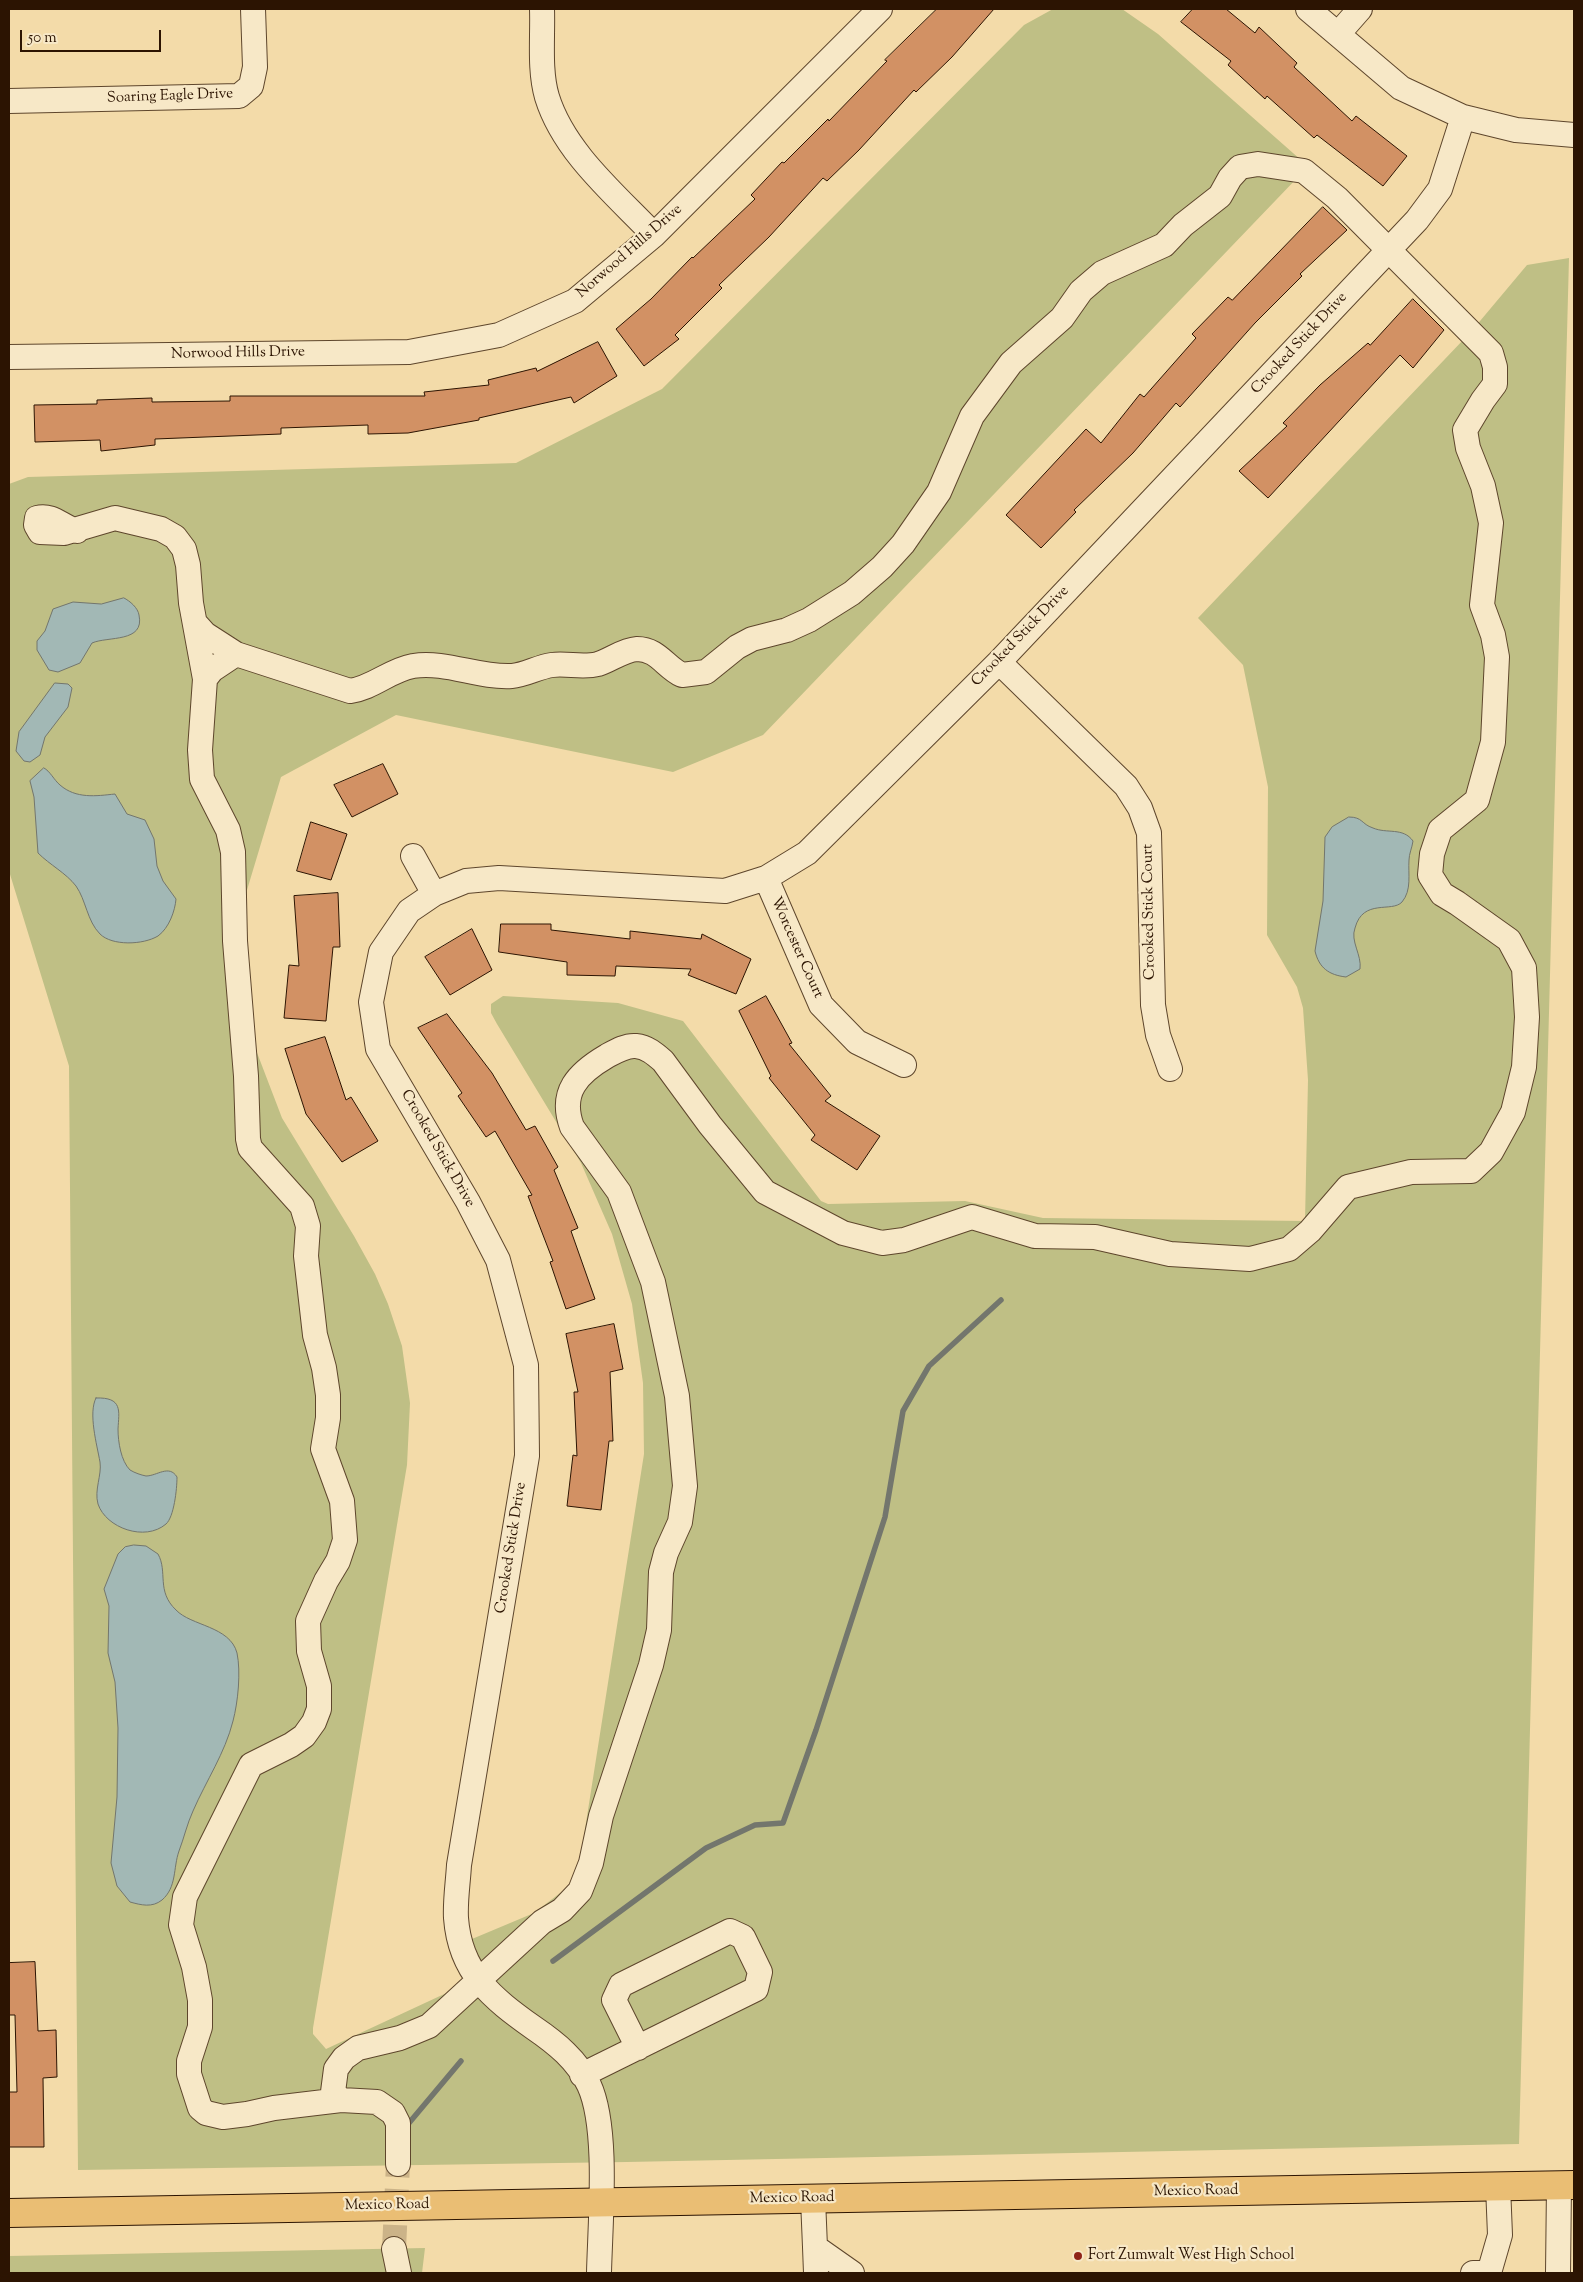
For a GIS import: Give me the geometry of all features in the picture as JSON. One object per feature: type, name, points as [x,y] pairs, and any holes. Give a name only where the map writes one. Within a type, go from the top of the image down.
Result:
[{"type":"main road","name":"Mexico Road","points":[[9,2213],[1566,2185]]},
{"type":"street","name":"Soaring Eagle Drive","points":[[9,101],[238,96],[251,86],[255,67],[252,9]]},
{"type":"street","points":[[542,9],[546,96],[554,115],[571,146],[654,235]]},
{"type":"street","name":"Norwood Hills Drive","points":[[9,357],[409,352],[483,340],[524,325],[575,300],[654,235],[880,9]]},
{"type":"street","points":[[1308,9],[1401,88],[1463,117],[1516,130],[1574,135]]},
{"type":"street","points":[[1338,34],[1360,9]]},
{"type":"street","name":"Crooked Stick Drive","points":[[599,2273],[600,2145],[597,2115],[589,2085],[562,2047],[503,2006],[470,1969],[461,1947],[456,1918],[459,1865],[527,1456],[526,1365],[498,1260],[468,1202],[378,1049],[371,1002],[381,952],[409,911],[434,894],[466,881],[499,878],[725,891],[766,878],[808,853],[999,662],[1417,220],[1440,189],[1463,117]]},
{"type":"street","points":[[196,624],[204,634],[236,654],[350,691],[359,690],[390,674],[414,666],[434,666],[485,676],[515,676],[551,665],[596,664],[637,649],[653,652],[682,675],[706,672],[737,647],[752,639],[787,630],[809,620],[852,593],[882,567],[903,544],[938,492],[972,416],[1011,363],[1062,318],[1081,291],[1102,273],[1164,245],[1183,225],[1220,196],[1230,178],[1240,167],[1258,164],[1304,171],[1336,198],[1389,249],[1491,353],[1495,367],[1495,384],[1482,400],[1465,430],[1468,448],[1483,486],[1491,522],[1482,605],[1493,635],[1497,657],[1493,742],[1477,800],[1440,830],[1432,854],[1430,875],[1442,894],[1458,903],[1509,940],[1524,968],[1528,1017],[1524,1067],[1513,1112],[1491,1152],[1471,1171],[1411,1172],[1348,1187],[1310,1232],[1289,1249],[1250,1259],[1170,1254],[1095,1238],[1035,1236],[972,1218],[904,1240],[882,1243],[843,1233],[765,1192],[710,1125],[663,1061],[654,1053],[635,1046],[627,1047],[591,1066],[574,1083],[568,1096],[568,1117],[572,1127],[619,1192],[653,1282],[677,1396],[685,1486],[684,1502],[661,1572],[659,1630],[651,1665],[601,1816],[592,1863],[580,1891],[562,1910],[542,1922],[429,2026],[400,2038],[358,2048],[344,2058],[336,2069],[333,2080],[333,2092],[341,2100]]},
{"type":"street","points":[[76,531],[114,518],[161,529],[174,537],[184,549],[205,679],[200,750],[202,779],[228,830],[233,852],[236,941],[246,1076],[248,1139],[250,1148],[302,1206],[308,1226],[306,1256],[315,1335],[324,1368],[328,1395],[328,1418],[324,1450],[342,1501],[345,1540],[338,1561],[326,1581],[308,1621],[309,1650],[319,1686],[319,1709],[314,1722],[304,1736],[291,1745],[251,1765],[185,1897],[181,1925],[194,1967],[200,2000],[200,2027],[189,2061],[189,2074],[200,2108],[206,2113],[223,2117],[274,2108],[341,2100],[377,2102],[393,2112],[398,2123],[398,2164]]},
{"type":"street","points":[[205,679],[212,670],[236,654]]},
{"type":"street","name":"Crooked Stick Court","points":[[999,662],[1126,786],[1140,808],[1148,833],[1153,1005],[1158,1035],[1170,1069]]},
{"type":"street","points":[[413,856],[434,894]]},
{"type":"street","name":"Worcester Court","points":[[766,878],[821,1005],[857,1042],[904,1065]]},
{"type":"street","points":[[582,2075],[638,2048],[756,1989],[760,1972],[743,1937],[730,1931],[621,1985],[614,2000],[638,2048]]},
{"type":"street","points":[[1563,2268],[1566,2185]]},
{"type":"street","points":[[1473,2273],[1489,2273],[1500,2235],[1498,2186]]},
{"type":"street","points":[[813,2199],[816,2273]]},
{"type":"street","points":[[816,2247],[852,2273]]},
{"type":"street","points":[[394,2250],[399,2273]]},
{"type":"green space","points":[[1053,9],[1122,9],[1158,34],[1310,168],[1475,327],[1527,265],[1569,258],[1519,2144],[627,2162],[78,2170],[69,1066],[9,871],[9,484],[28,477],[516,463],[662,389],[1024,25]],"holes":[[[1299,176],[1465,338],[1198,618],[1243,665],[1268,787],[1267,935],[1297,987],[1303,1008],[1308,1080],[1305,1221],[1043,1218],[965,1201],[828,1204],[821,1201],[683,1021],[618,1003],[503,996],[491,1004],[491,1013],[497,1024],[581,1163],[612,1234],[632,1304],[643,1383],[644,1454],[577,1880],[534,1913],[472,1939],[484,1971],[455,1989],[326,2049],[313,2034],[313,2028],[407,1465],[410,1403],[402,1346],[388,1304],[375,1274],[282,1118],[251,1037],[244,952],[247,890],[281,777],[396,715],[673,772],[763,735]]]},
{"type":"green space","points":[[425,2248],[422,2273],[9,2273],[9,2256]]},
{"type":"water","points":[[124,598],[138,612],[139,624],[136,630],[124,637],[92,643],[80,663],[58,672],[49,670],[37,650],[37,641],[45,631],[53,609],[73,602],[101,604]]},
{"type":"water","points":[[55,683],[68,684],[72,688],[68,707],[45,737],[40,755],[30,762],[24,761],[16,751],[19,732]]},
{"type":"water","points":[[44,768],[60,785],[73,793],[86,796],[115,794],[127,814],[145,820],[154,839],[157,866],[163,881],[176,899],[171,919],[158,936],[144,941],[128,943],[105,938],[92,923],[76,886],[68,877],[38,853],[34,797],[30,781]]},
{"type":"water","points":[[1349,817],[1360,819],[1378,830],[1400,832],[1413,841],[1409,858],[1409,882],[1405,897],[1397,905],[1371,909],[1359,919],[1355,928],[1354,938],[1360,969],[1346,977],[1326,970],[1319,962],[1315,951],[1323,901],[1325,837],[1332,827]]},
{"type":"water","points":[[96,1398],[111,1400],[118,1406],[119,1445],[124,1462],[130,1470],[146,1476],[170,1471],[177,1477],[176,1495],[171,1515],[166,1524],[157,1529],[148,1532],[137,1532],[117,1526],[102,1512],[98,1504],[97,1493],[100,1462],[93,1420]]},
{"type":"water","points":[[134,1545],[146,1546],[158,1554],[161,1561],[164,1589],[170,1603],[176,1610],[191,1620],[210,1627],[227,1637],[237,1653],[239,1669],[236,1705],[230,1733],[189,1821],[177,1857],[170,1889],[167,1895],[158,1903],[146,1905],[130,1902],[117,1886],[111,1863],[117,1797],[118,1728],[115,1682],[108,1653],[109,1606],[104,1589],[118,1554],[125,1547]]},
{"type":"building","points":[[937,9],[994,9],[952,57],[916,92],[914,90],[859,150],[827,181],[823,178],[769,237],[719,285],[722,288],[675,335],[679,339],[644,366],[616,329],[651,299],[692,257],[755,199],[751,195],[782,162],[784,163],[828,119],[829,121],[887,61],[885,60]]},
{"type":"building","points":[[1193,9],[1226,9],[1255,33],[1259,27],[1297,63],[1294,67],[1352,121],[1356,116],[1407,156],[1383,186],[1317,135],[1314,138],[1267,96],[1265,99],[1228,65],[1231,61],[1181,22]]},
{"type":"building","points":[[1323,207],[1347,230],[1300,274],[1302,276],[1255,323],[1180,407],[1176,403],[1133,453],[1074,510],[1076,512],[1041,548],[1006,515],[1086,429],[1101,443],[1140,394],[1144,397],[1196,338],[1192,334],[1228,297],[1232,300]]},
{"type":"building","points":[[1413,299],[1444,330],[1413,368],[1400,355],[1268,498],[1239,471],[1287,426],[1283,423],[1320,385],[1368,343],[1370,345]]},
{"type":"building","points":[[598,342],[617,376],[574,403],[571,397],[479,418],[479,420],[408,433],[368,434],[368,425],[281,428],[281,434],[155,439],[155,445],[101,451],[100,440],[35,442],[34,405],[97,404],[97,400],[152,398],[152,402],[230,401],[230,396],[425,396],[424,392],[489,385],[488,380],[536,368],[537,371]]},
{"type":"building","points":[[383,764],[398,794],[352,817],[334,785]]},
{"type":"building","points":[[311,822],[347,834],[331,880],[297,871]]},
{"type":"building","points":[[338,893],[340,947],[333,947],[326,1021],[284,1018],[289,965],[299,966],[294,896]]},
{"type":"building","points":[[501,924],[551,924],[551,930],[630,939],[630,931],[701,939],[702,934],[751,959],[736,994],[688,975],[691,969],[616,966],[615,976],[567,975],[567,962],[499,952]]},
{"type":"building","points":[[472,929],[492,970],[450,995],[425,957]]},
{"type":"building","points":[[766,996],[792,1043],[789,1044],[831,1096],[825,1101],[880,1136],[857,1170],[811,1140],[815,1135],[769,1078],[771,1076],[739,1011]]},
{"type":"building","points":[[447,1014],[492,1073],[526,1130],[535,1126],[558,1167],[554,1170],[578,1228],[571,1231],[595,1299],[566,1309],[550,1262],[553,1261],[528,1196],[532,1195],[495,1131],[486,1137],[458,1096],[462,1093],[418,1028]]},
{"type":"building","points":[[325,1037],[346,1100],[351,1097],[378,1141],[342,1162],[306,1114],[285,1049]]},
{"type":"building","points":[[614,1324],[623,1369],[610,1372],[613,1441],[609,1441],[601,1510],[567,1506],[573,1455],[577,1456],[574,1392],[578,1392],[566,1334]]},
{"type":"building","points":[[35,1962],[38,2031],[56,2030],[57,2077],[43,2078],[44,2147],[9,2147],[9,2092],[17,2092],[15,2015],[9,2015],[9,1963]]},
{"type":"waterway","points":[[553,1961],[706,1848],[755,1825],[783,1823],[816,1730],[885,1517],[903,1411],[929,1366],[1001,1300]]},
{"type":"waterway","points":[[409,2123],[461,2061]]},
{"type":"tunnel","points":[[394,2249],[398,2164]]},
{"type":"place","name":"Fort Zumwalt West High School","points":[[1078,2256]]}]
